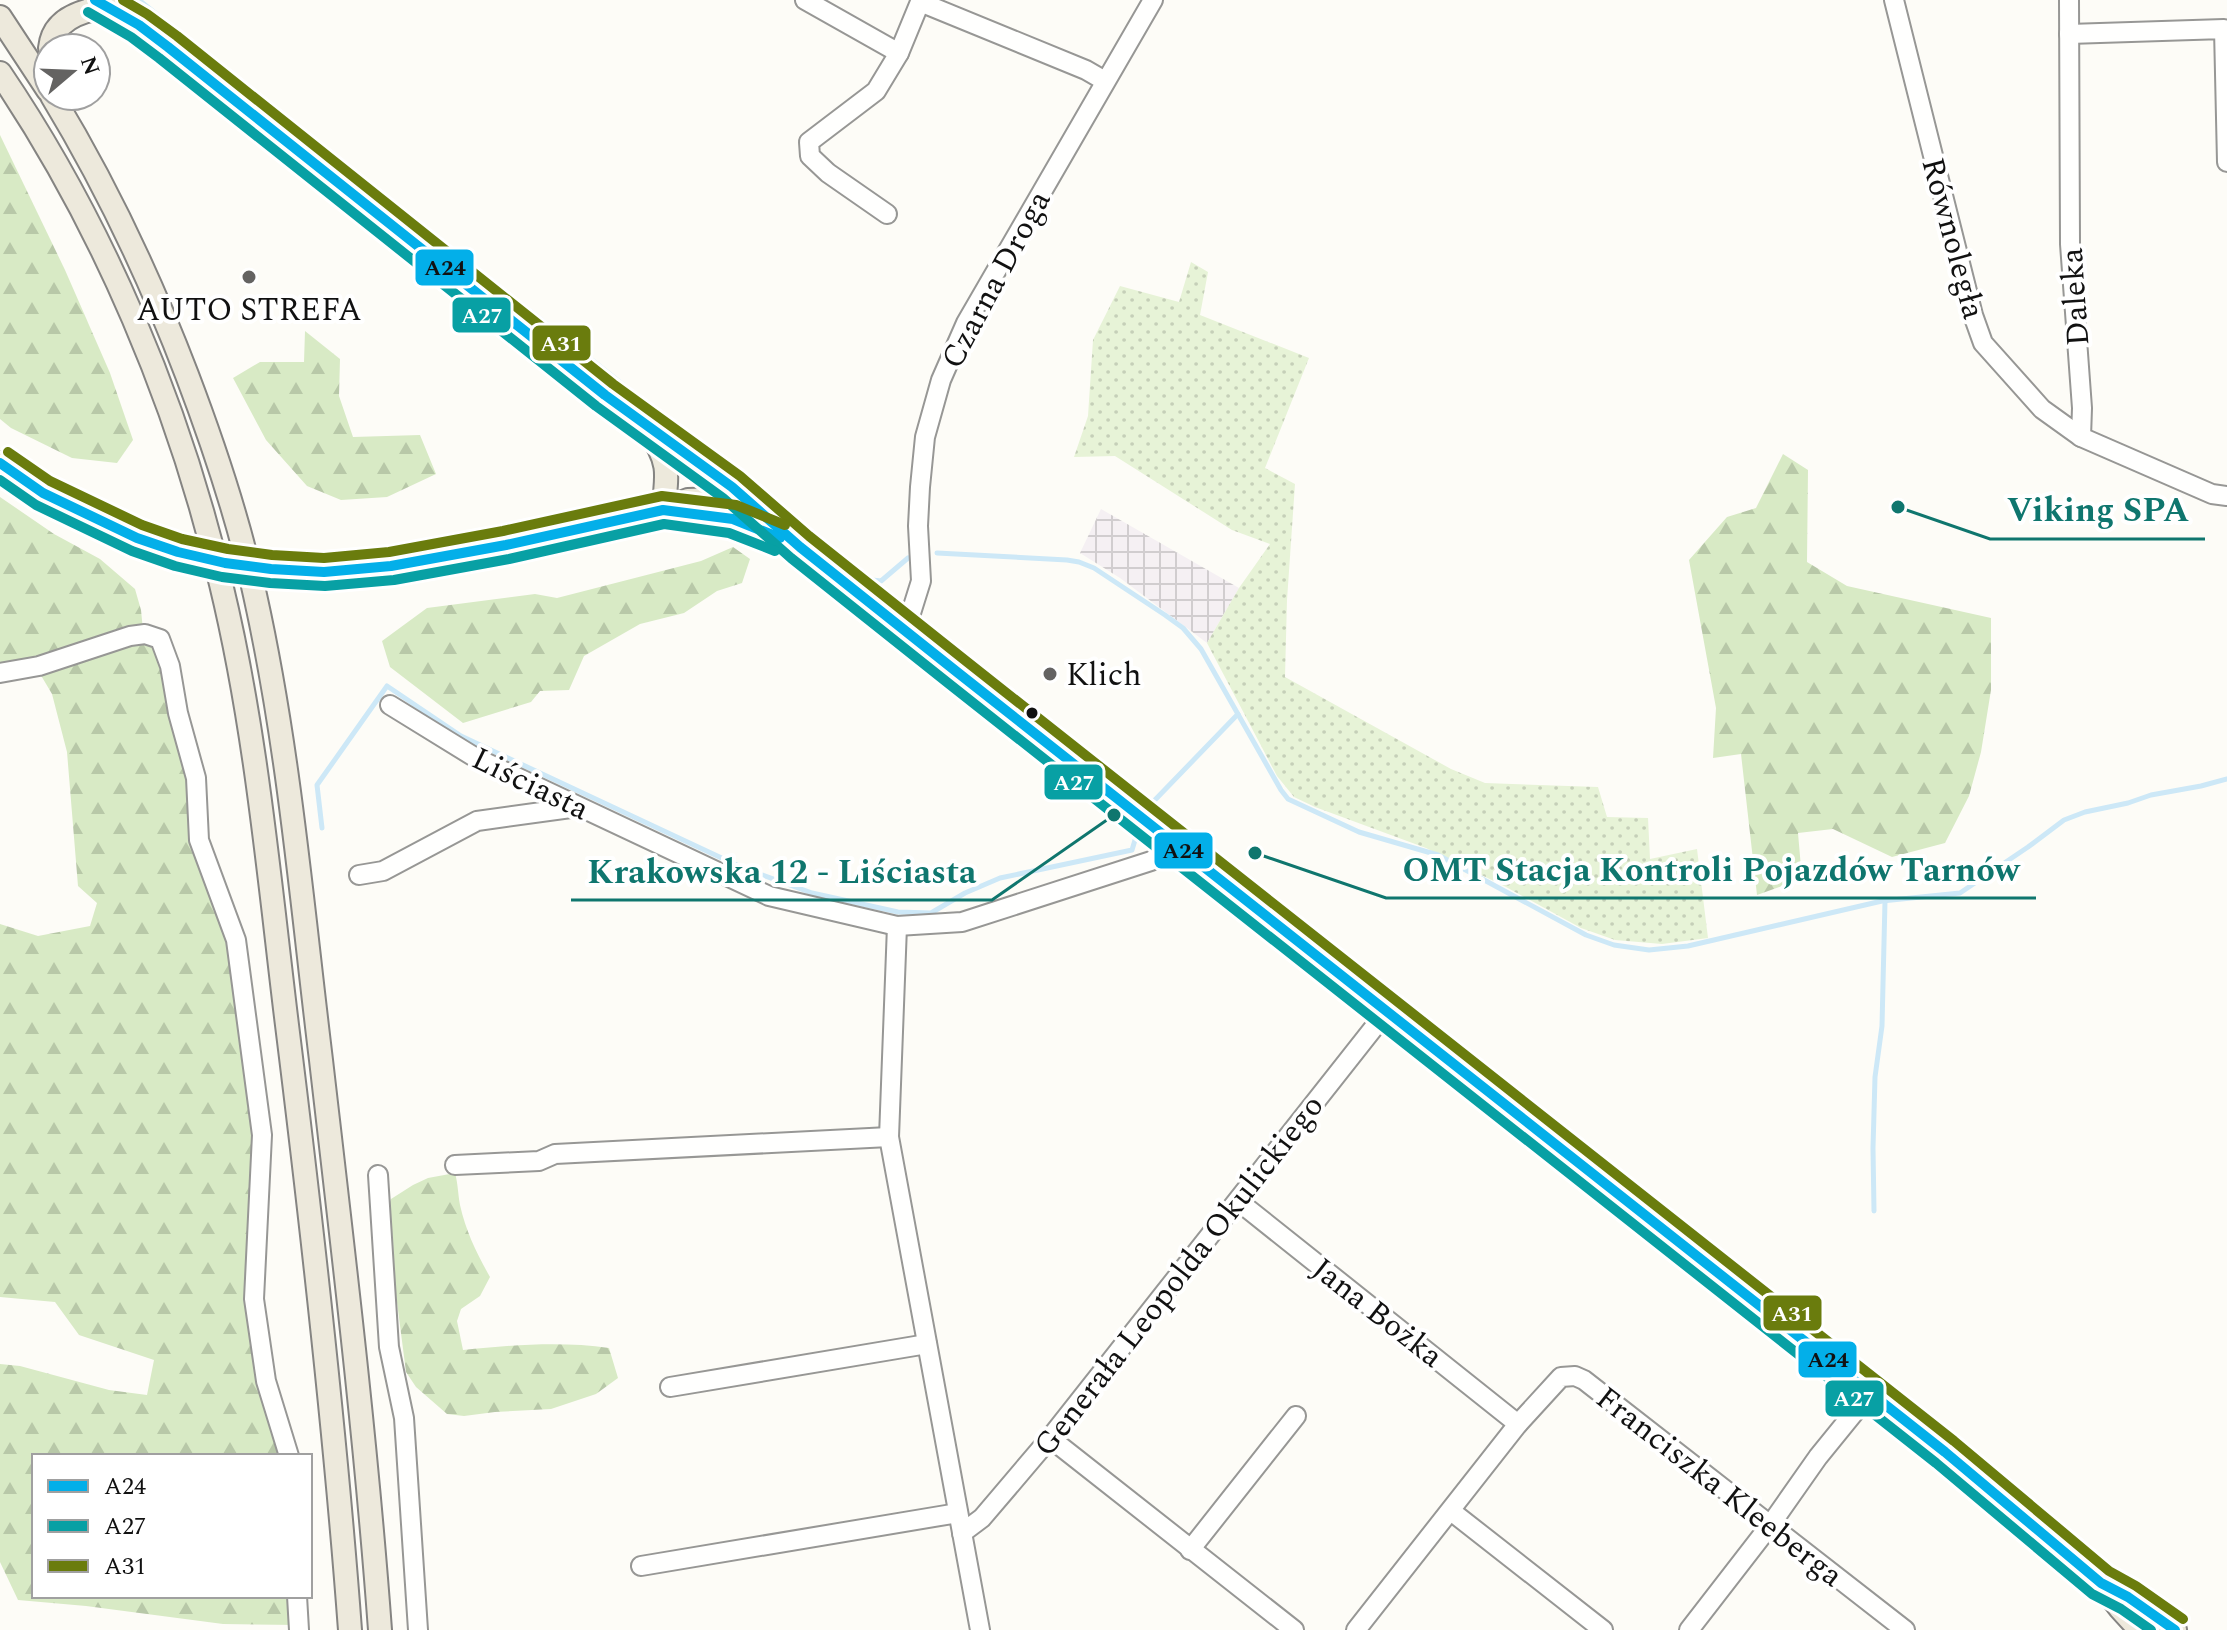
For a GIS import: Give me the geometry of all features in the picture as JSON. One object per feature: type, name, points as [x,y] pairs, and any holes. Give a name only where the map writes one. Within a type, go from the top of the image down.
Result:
[{"type":"main road","points":[[55,32],[68,18],[101,4],[139,25],[644,425],[732,487],[800,547],[1945,1452],[2101,1583],[2128,1597],[2175,1630]]},
{"type":"main road","points":[[0,17],[32,66]]},
{"type":"main road","points":[[0,73],[56,163],[95,236],[132,316],[174,423],[222,584],[253,758],[302,1145],[331,1399],[350,1630]]},
{"type":"main road","points":[[62,112],[75,133]]},
{"type":"main road","points":[[65,112],[161,307],[209,435],[241,535],[255,594],[279,725],[293,828],[360,1395],[380,1630]]},
{"type":"main road","points":[[644,425],[662,448],[666,467],[663,510]]},
{"type":"main road","points":[[663,510],[677,493],[681,478],[679,456],[668,439]]},
{"type":"main road","points":[[0,463],[53,498],[137,538],[225,563],[271,569],[324,572],[391,566],[663,510],[688,500],[706,498],[735,502],[756,510]]},
{"type":"main road","points":[[663,510],[733,519],[800,547]]},
{"type":"main road","points":[[2101,1583],[2140,1630]]},
{"type":"street","points":[[805,0],[899,53]]},
{"type":"street","name":"Czarna Droga","points":[[900,626],[911,613],[921,581],[918,526],[921,474],[925,437],[941,380],[966,323],[1153,0]]},
{"type":"street","name":"Równoległa","points":[[1894,0],[1973,315],[1983,343],[2042,409],[2081,437]]},
{"type":"street","name":"Daleka","points":[[2069,0],[2070,244],[2082,408],[2081,437]]},
{"type":"street","points":[[887,214],[828,173],[810,156],[809,142],[876,91],[899,53],[920,2],[1086,70],[1105,81]]},
{"type":"street","points":[[2069,34],[2224,29],[2227,162]]},
{"type":"street","points":[[2081,437],[2212,494],[2227,496]]},
{"type":"street","points":[[0,673],[39,666],[130,636],[145,634],[160,639],[170,666],[178,713],[196,778],[199,840],[236,940],[262,1135],[254,1299],[266,1381],[288,1454]]},
{"type":"street","name":"Liściasta","points":[[390,705],[476,758],[769,896],[897,926],[962,922],[1151,861],[1173,842]]},
{"type":"street","points":[[359,875],[383,871],[477,821],[578,807]]},
{"type":"street","points":[[897,926],[889,1137],[980,1630]]},
{"type":"street","name":"Generała Leopolda Okulickiego","points":[[962,1533],[982,1518],[1050,1438],[1387,1011]]},
{"type":"street","points":[[455,1165],[539,1161],[555,1154],[889,1137]]},
{"type":"street","points":[[378,1175],[389,1347],[404,1418],[418,1630]]},
{"type":"street","name":"Jana Bożka","points":[[1238,1201],[1518,1424]]},
{"type":"street","points":[[670,1387],[927,1344]]},
{"type":"street","name":"Franciszka Kleeberga","points":[[1356,1630],[1518,1424],[1561,1377],[1575,1376],[1905,1630]]},
{"type":"street","points":[[1689,1630],[1818,1457],[1870,1393]]},
{"type":"street","points":[[1190,1550],[1296,1416]]},
{"type":"street","points":[[1050,1438],[1294,1630]]},
{"type":"street","points":[[1451,1511],[1603,1630]]},
{"type":"street","points":[[641,1566],[958,1513]]},
{"type":"street","points":[[297,1598],[299,1630]]},
{"type":"shaded area","points":[[1101,509],[1239,588],[1207,643],[1120,578],[1080,553]]},
{"type":"green space","points":[[0,135],[110,373],[133,440],[117,463],[72,458],[11,428],[0,419]]},
{"type":"green space","points":[[1191,262],[1208,272],[1200,315],[1309,358],[1265,468],[1295,484],[1285,677],[1451,769],[1485,783],[1598,787],[1607,817],[1648,818],[1650,859],[1697,849],[1708,938],[1662,944],[1615,940],[1581,928],[1426,848],[1294,797],[1277,776],[1207,643],[1239,588],[1270,544],[1232,530],[1115,456],[1074,457],[1088,416],[1093,340],[1120,286],[1179,302]]},
{"type":"green space","points":[[305,331],[340,359],[339,396],[353,437],[420,435],[436,474],[387,497],[341,500],[307,486],[266,440],[233,378],[260,362],[304,362]]},
{"type":"green space","points":[[1783,454],[1808,470],[1807,562],[1847,586],[1991,618],[1991,690],[1981,752],[1969,796],[1945,843],[1892,857],[1833,829],[1798,833],[1802,879],[1757,895],[1741,754],[1713,758],[1716,708],[1689,560],[1727,517],[1756,508]]},
{"type":"green space","points":[[0,497],[54,534],[100,559],[135,589],[143,630],[153,628],[196,779],[254,1084],[253,1275],[288,1454],[32,1454],[32,1598],[296,1598],[298,1625],[223,1624],[18,1600],[0,1562],[0,1364],[20,1366],[109,1390],[147,1395],[154,1360],[79,1335],[55,1302],[0,1297],[0,924],[38,936],[90,926],[97,903],[78,886],[67,752],[52,694],[36,667],[0,673]]},
{"type":"green space","points":[[733,547],[750,559],[742,583],[717,591],[684,613],[640,624],[584,656],[569,690],[540,691],[531,702],[463,723],[390,667],[382,641],[427,608],[535,594],[557,598],[701,561]]},
{"type":"green space","points":[[455,1173],[465,1224],[490,1277],[480,1296],[461,1309],[457,1321],[463,1350],[555,1344],[609,1348],[618,1378],[596,1394],[551,1409],[464,1416],[447,1414],[416,1387],[406,1372],[394,1279],[393,1238],[387,1211],[391,1199],[413,1185],[428,1178]]},
{"type":"waterway","points":[[139,0],[332,156]]},
{"type":"waterway","points":[[345,165],[457,253]]},
{"type":"waterway","points":[[468,262],[506,292]]},
{"type":"waterway","points":[[521,304],[865,576],[881,581],[908,558]]},
{"type":"waterway","points":[[937,553],[1067,560],[1094,568],[1183,628],[1201,649],[1288,799],[1359,832],[1438,855],[1586,935],[1614,945],[1649,950],[1688,946],[1882,901],[1960,893],[2064,820],[2151,795],[2227,779]]},
{"type":"waterway","points":[[322,828],[317,785],[387,686],[461,736],[743,868],[812,893],[898,912],[931,913],[965,893],[1000,878],[1132,850],[1135,840]]},
{"type":"waterway","points":[[1152,803],[1238,714]]},
{"type":"waterway","points":[[1874,1211],[1875,1077],[1882,1026],[1885,901]]},
{"type":"transit line","name":"A24","points":[[95,0],[139,25],[168,47],[605,395],[732,487],[800,547],[957,672],[1945,1452],[2101,1583],[2128,1597],[2175,1630]]},
{"type":"transit line","name":"A31","points":[[123,0],[177,36],[613,384],[740,476],[809,536],[966,661],[1954,1441],[2109,1571],[2183,1619]]},
{"type":"transit line","name":"A27","points":[[88,12],[159,58],[596,406],[723,498],[791,558],[948,683],[1936,1463],[2092,1594],[2151,1630]]},
{"type":"transit line","name":"A31","points":[[8,452],[50,481],[142,525],[182,539],[272,555],[324,558],[389,552],[662,496],[736,505],[785,525]]},
{"type":"transit line","name":"A24","points":[[0,463],[43,493],[137,538],[225,563],[271,569],[324,572],[391,566],[506,545],[663,510],[733,519],[780,538]]},
{"type":"transit line","name":"A27","points":[[0,480],[36,505],[132,551],[175,566],[222,577],[270,583],[325,586],[394,580],[509,559],[664,524],[729,533],[775,551]]},
{"type":"place","name":"AUTO STREFA","points":[[249,277]]},
{"type":"place","name":"Viking SPA","points":[[1898,507]]},
{"type":"place","name":"Klich","points":[[1050,674]]},
{"type":"place","name":"Krakowska 12 - Liściasta","points":[[1114,815]]},
{"type":"place","name":"OMT Stacja Kontroli Pojazdów Tarnów","points":[[1255,853]]}]
